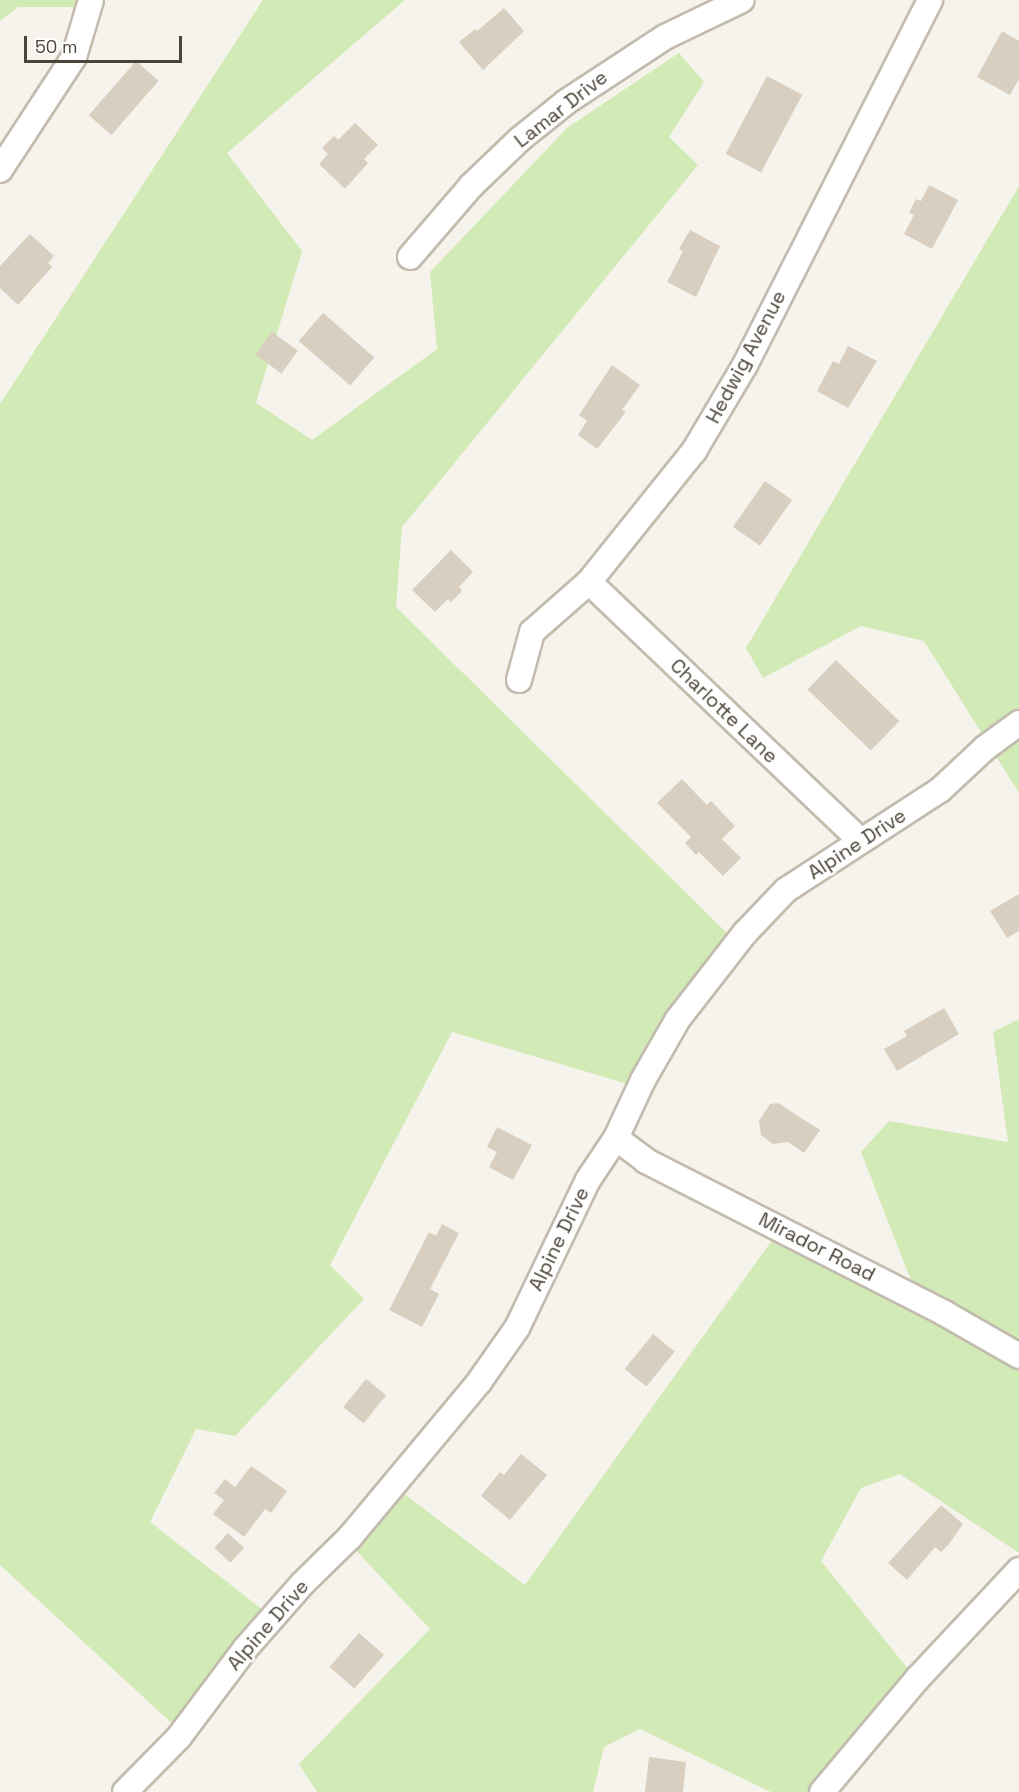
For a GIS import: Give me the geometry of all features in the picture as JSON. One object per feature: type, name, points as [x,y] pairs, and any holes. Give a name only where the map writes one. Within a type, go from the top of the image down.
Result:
[{"type":"street","points":[[0,170],[74,57],[91,0]]},
{"type":"street","name":"Lamar Drive","points":[[410,257],[471,186],[520,139],[566,102],[665,37],[742,0]]},
{"type":"street","name":"Hedwig Avenue","points":[[519,680],[532,632],[589,582],[694,452],[744,365],[930,0]]},
{"type":"street","name":"Charlotte Lane","points":[[589,582],[860,840]]},
{"type":"street","name":"Alpine Drive","points":[[124,1792],[179,1737],[245,1649],[303,1583],[350,1537],[479,1382],[517,1328],[588,1180],[616,1138],[643,1080],[678,1019],[745,933],[786,890],[940,790],[985,748],[1019,723]]},
{"type":"street","name":"Mirador Road","points":[[616,1138],[645,1161],[681,1177],[944,1313],[1019,1356]]},
{"type":"street","points":[[822,1792],[918,1678],[1019,1570]]},
{"type":"green space","points":[[0,0],[94,0],[92,7],[18,7],[0,21]]},
{"type":"green space","points":[[263,0],[405,0],[227,153],[302,251],[256,403],[312,440],[437,349],[430,272],[567,128],[679,53],[704,82],[669,137],[698,165],[402,527],[396,607],[736,942],[638,1087],[452,1032],[330,1265],[364,1299],[235,1436],[196,1429],[150,1522],[272,1617],[177,1728],[0,1565],[0,404]]},
{"type":"green space","points":[[1019,186],[1019,793],[924,641],[861,626],[763,678],[746,648]]},
{"type":"green space","points":[[1019,1019],[1019,1553],[900,1474],[861,1488],[821,1561],[917,1680],[816,1792],[771,1792],[640,1729],[604,1747],[593,1792],[317,1792],[299,1764],[430,1629],[347,1541],[395,1487],[525,1585],[780,1229],[922,1309],[861,1152],[889,1121],[1008,1142],[993,1032]]},
{"type":"building","points":[[504,8],[524,31],[483,70],[459,42],[475,29],[477,31]]},
{"type":"building","points":[[1002,31],[1019,41],[1019,79],[1010,95],[977,77]]},
{"type":"building","points":[[136,61],[159,81],[111,135],[89,115]]},
{"type":"building","points":[[767,76],[802,95],[761,172],[726,154]]},
{"type":"building","points":[[355,123],[378,145],[364,159],[368,163],[345,189],[319,164],[328,154],[322,148],[334,136],[338,140]]},
{"type":"building","points":[[929,185],[958,200],[932,249],[904,234],[914,215],[909,213],[916,199],[921,201]]},
{"type":"building","points":[[690,230],[720,246],[696,297],[667,282],[683,251],[679,249]]},
{"type":"building","points":[[30,234],[54,256],[48,263],[52,267],[18,305],[0,288],[0,266]]},
{"type":"building","points":[[323,313],[374,358],[350,386],[299,341]]},
{"type":"building","points":[[272,332],[298,351],[281,373],[256,355]]},
{"type":"building","points":[[848,346],[877,361],[848,408],[817,391],[833,361],[839,364]]},
{"type":"building","points":[[612,365],[640,385],[622,410],[626,412],[597,449],[578,435],[587,421],[579,415]]},
{"type":"building","points":[[765,481],[792,500],[760,546],[733,527]]},
{"type":"building","points":[[451,550],[473,572],[459,587],[462,591],[451,602],[448,599],[435,612],[412,590]]},
{"type":"building","points":[[836,660],[899,721],[871,751],[808,689]]},
{"type":"building","points":[[682,779],[707,805],[711,801],[735,826],[722,839],[741,858],[723,876],[699,852],[696,855],[685,843],[691,837],[657,803]]},
{"type":"building","points":[[1019,894],[1019,931],[1007,938],[990,911]]},
{"type":"building","points":[[944,1008],[959,1034],[897,1071],[884,1049],[907,1036],[904,1031]]},
{"type":"building","points":[[778,1103],[820,1130],[804,1153],[788,1142],[773,1144],[761,1135],[759,1121],[770,1104]]},
{"type":"building","points":[[497,1127],[532,1145],[513,1180],[489,1167],[497,1152],[487,1147]]},
{"type":"building","points":[[442,1224],[459,1233],[430,1289],[439,1294],[422,1327],[389,1310],[429,1232],[436,1236]]},
{"type":"building","points":[[653,1334],[675,1352],[646,1387],[625,1369]]},
{"type":"building","points":[[366,1379],[386,1395],[364,1423],[343,1407]]},
{"type":"building","points":[[521,1454],[547,1475],[510,1520],[481,1496],[500,1472],[504,1475]]},
{"type":"building","points":[[251,1466],[287,1491],[271,1513],[265,1509],[244,1537],[213,1514],[224,1500],[214,1493],[225,1479],[235,1487]]},
{"type":"building","points":[[941,1505],[963,1524],[941,1552],[935,1547],[907,1580],[888,1563]]},
{"type":"building","points":[[228,1533],[244,1548],[230,1563],[214,1548]]},
{"type":"building","points":[[359,1633],[384,1655],[354,1689],[329,1667]]},
{"type":"building","points":[[649,1757],[686,1762],[683,1792],[645,1792]]}]
